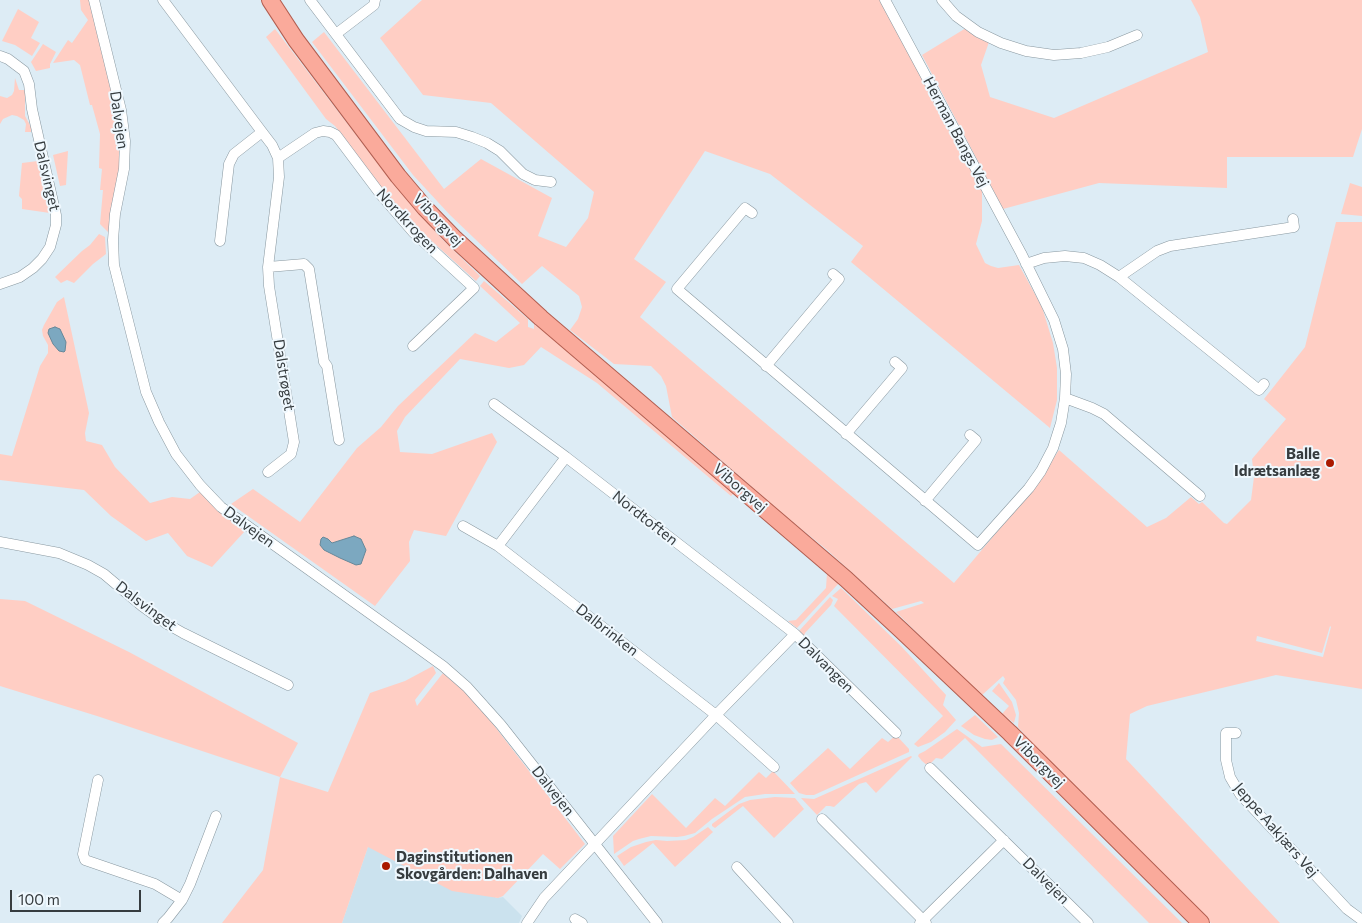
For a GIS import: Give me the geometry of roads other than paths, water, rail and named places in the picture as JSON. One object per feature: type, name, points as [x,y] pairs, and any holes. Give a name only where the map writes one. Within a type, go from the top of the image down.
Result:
[{"type":"main road","name":"Viborgvej","points":[[259,0],[296,40]]},
{"type":"main road","name":"Viborgvej","points":[[270,0],[296,40],[398,176],[455,239],[541,318],[846,579],[1010,734],[1201,923]]},
{"type":"street","name":"Dalvejen","points":[[94,0],[121,110],[125,141],[124,169],[115,214],[114,265],[146,392],[176,454],[221,507],[443,666],[467,687],[501,725],[657,923]]},
{"type":"street","name":"Dalstrøget","points":[[163,0],[272,145],[278,158],[279,177],[268,268],[269,286],[294,442],[291,454],[268,472]]},
{"type":"street","points":[[310,0],[400,119],[426,131],[456,132],[487,143],[500,151],[523,174],[536,180],[551,182]]},
{"type":"street","points":[[336,34],[374,5],[375,0]]},
{"type":"street","name":"Herman Bangs Vej","points":[[752,213],[745,208],[677,289],[978,545],[1029,488],[1041,472],[1054,448],[1066,398],[1063,349],[1054,320],[1026,264],[885,0]]},
{"type":"street","points":[[942,0],[956,16],[978,32],[1001,43],[1026,51],[1054,55],[1081,53],[1108,47],[1137,35]]},
{"type":"street","name":"Dalsvinget","points":[[0,56],[8,59],[24,71],[29,84],[32,109],[56,214],[56,225],[50,246],[42,259],[20,277],[0,284]]},
{"type":"street","name":"Nordkrogen","points":[[278,158],[315,133],[322,131],[336,135],[381,195],[414,232],[474,288],[413,346]]},
{"type":"street","points":[[220,240],[229,164],[234,154],[262,132]]},
{"type":"street","points":[[1118,277],[1157,252],[1170,246],[1294,227],[1293,219]]},
{"type":"street","points":[[1026,264],[1044,258],[1065,256],[1084,258],[1100,264],[1260,390],[1264,384]]},
{"type":"street","points":[[268,268],[304,264],[310,269],[324,362],[327,366],[339,440]]},
{"type":"street","points":[[766,366],[840,279],[833,274]]},
{"type":"street","points":[[846,434],[902,368],[895,362]]},
{"type":"street","points":[[1066,398],[1104,414],[1200,496]]},
{"type":"street","name":"Nordtoften","points":[[494,404],[795,634]]},
{"type":"street","points":[[925,501],[976,440],[970,435]]},
{"type":"street","points":[[498,546],[566,458]]},
{"type":"street","name":"Dalbrinken","points":[[462,526],[498,546],[716,715]]},
{"type":"street","name":"Dalsvinget","points":[[0,542],[59,553],[88,565],[104,574],[167,624],[288,685]]},
{"type":"street","name":"Dalvangen","points":[[527,923],[544,898],[795,634],[896,733]]},
{"type":"street","points":[[716,715],[774,767]]},
{"type":"street","name":"Jeppe Aakjærs Vej","points":[[1236,734],[1226,733],[1226,760],[1230,776],[1240,794],[1348,909],[1362,920]]},
{"type":"street","name":"Dalvejen","points":[[930,768],[1088,923]]},
{"type":"street","points":[[98,780],[83,854],[85,860],[155,884],[182,900]]},
{"type":"street","points":[[163,923],[182,900],[190,884],[216,816]]},
{"type":"street","points":[[822,819],[923,922],[1004,840]]},
{"type":"street","points":[[737,867],[788,923]]},
{"type":"water","points":[[55,327],[60,329],[66,342],[64,352],[59,351],[53,344],[48,333],[49,329]]},
{"type":"water","points":[[354,536],[361,539],[366,550],[361,564],[356,565],[340,558],[324,550],[320,545],[323,537],[332,543]]},
{"type":"place","name":"Balle Idrætsanlæg","points":[[1330,463]]},
{"type":"place","name":"Daginstitutionen Skovgården: Dalhaven","points":[[386,866]]}]
